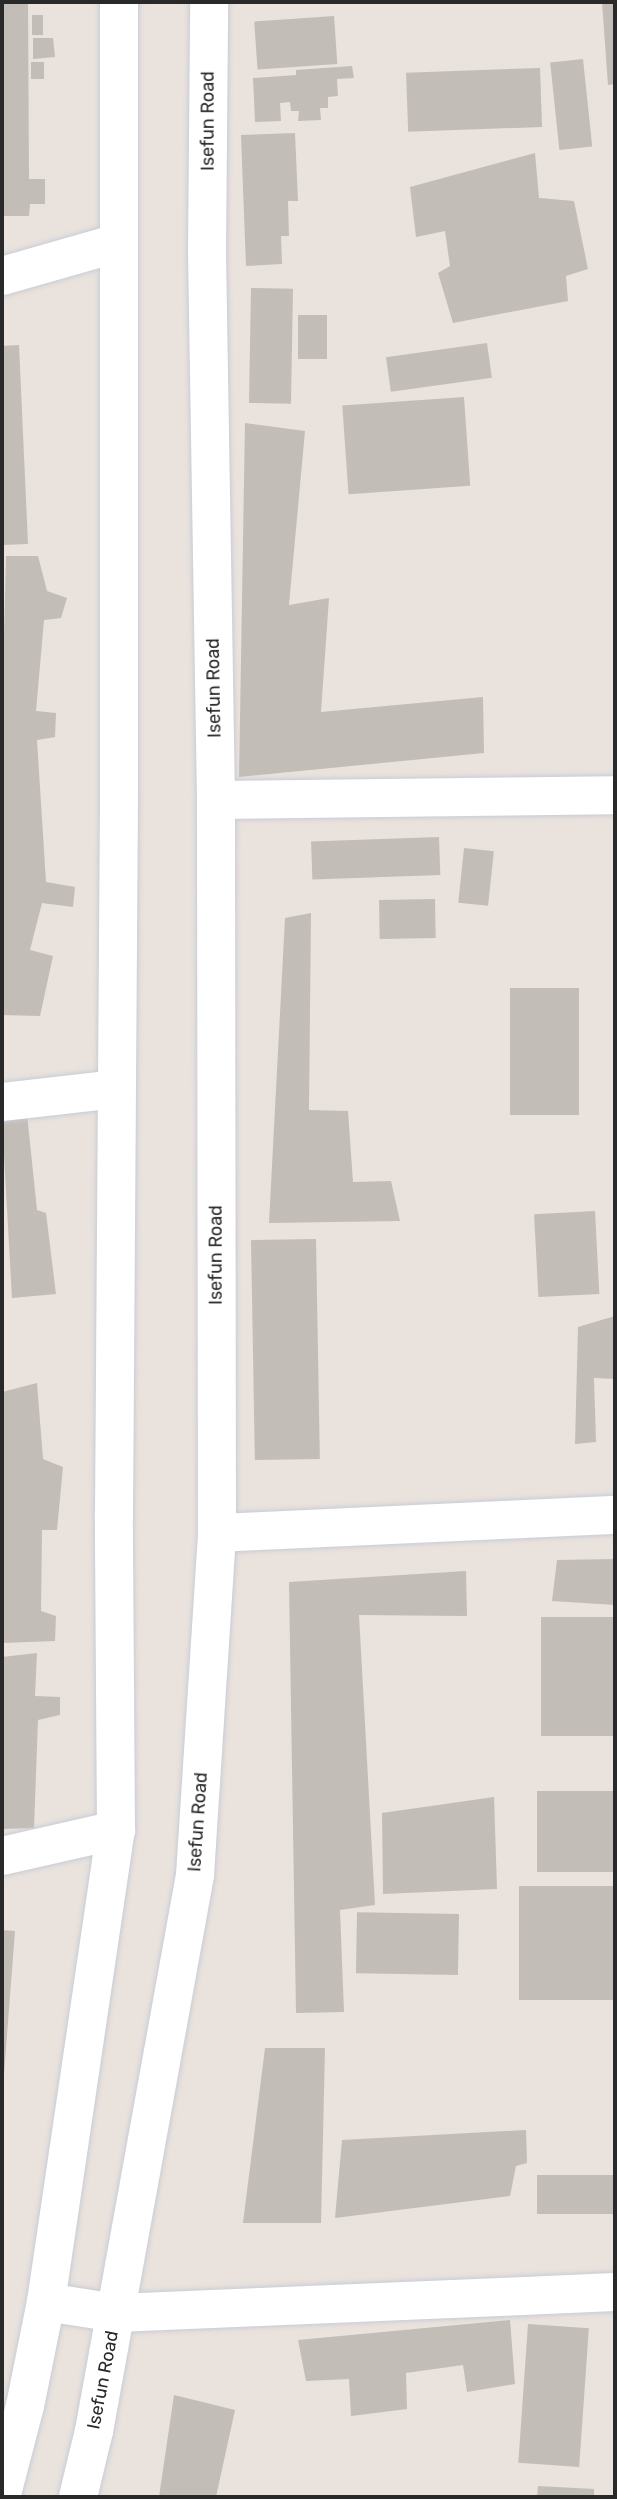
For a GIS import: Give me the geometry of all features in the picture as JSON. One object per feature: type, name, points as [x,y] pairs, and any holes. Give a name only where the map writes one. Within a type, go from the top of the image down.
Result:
[{"type":"street","points":[[2,2494],[25,2406],[46,2302],[116,1830],[114,1515],[119,2]]},
{"type":"street","name":"Isefun Road","points":[[78,2497],[94,2431],[195,1875],[217,1533],[216,800],[207,253],[209,2]]},
{"type":"street","points":[[2,276],[118,243]]},
{"type":"street","points":[[216,800],[615,795]]},
{"type":"street","points":[[2,1102],[117,1089]]},
{"type":"street","points":[[217,1533],[615,1515]]},
{"type":"street","points":[[2,1856],[116,1830]]},
{"type":"street","points":[[46,2302],[116,2313],[615,2292]]},
{"type":"building","points":[[2,2],[28,2],[29,179],[45,179],[45,204],[30,204],[29,216],[2,216]]},
{"type":"building","points":[[602,2],[615,2],[615,84],[608,85]]},
{"type":"building","points":[[32,15],[43,15],[43,35],[32,35]]},
{"type":"building","points":[[334,16],[337,64],[258,69],[254,22]]},
{"type":"building","points":[[33,38],[53,38],[55,57],[33,59]]},
{"type":"building","points":[[583,59],[592,147],[559,150],[550,62]]},
{"type":"building","points":[[31,62],[44,62],[44,79],[31,79]]},
{"type":"building","points":[[352,66],[354,78],[337,79],[338,96],[328,97],[328,108],[320,108],[321,120],[298,121],[299,111],[291,111],[290,102],[280,103],[281,121],[255,122],[253,78],[296,75],[296,70]]},
{"type":"building","points":[[540,68],[542,127],[408,132],[406,73]]},
{"type":"building","points":[[295,133],[298,201],[288,201],[289,236],[281,236],[282,264],[246,266],[241,135]]},
{"type":"building","points":[[535,153],[539,198],[574,201],[588,269],[566,276],[568,301],[453,323],[438,273],[450,266],[445,231],[416,237],[410,187]]},
{"type":"building","points":[[251,288],[293,289],[291,404],[249,403]]},
{"type":"building","points":[[298,315],[327,315],[327,359],[298,359]]},
{"type":"building","points":[[487,343],[492,378],[391,392],[386,357]]},
{"type":"building","points":[[19,345],[28,544],[2,545],[2,346]]},
{"type":"building","points":[[464,397],[470,486],[349,494],[342,406]]},
{"type":"building","points":[[245,423],[305,431],[289,605],[329,598],[321,712],[483,697],[484,753],[239,777]]},
{"type":"building","points":[[6,556],[38,556],[47,591],[67,598],[61,618],[44,620],[36,711],[56,713],[55,737],[37,740],[46,882],[75,887],[73,907],[42,903],[30,950],[53,956],[40,1016],[2,1015],[2,715]]},
{"type":"building","points":[[439,837],[440,875],[312,879],[311,841]]},
{"type":"building","points":[[464,848],[494,851],[488,906],[458,903]]},
{"type":"building","points":[[435,899],[436,938],[380,939],[379,900]]},
{"type":"building","points":[[311,913],[309,1110],[348,1111],[353,1182],[391,1181],[400,1221],[269,1223],[285,918]]},
{"type":"building","points":[[510,988],[579,988],[579,1115],[510,1115]]},
{"type":"building","points":[[27,1114],[37,1210],[46,1213],[56,1294],[12,1298],[2,1120]]},
{"type":"building","points":[[595,1211],[599,1294],[538,1297],[534,1214]]},
{"type":"building","points":[[316,1239],[320,1459],[255,1460],[251,1240]]},
{"type":"building","points":[[615,1316],[615,1379],[594,1378],[596,1442],[575,1444],[578,1327]]},
{"type":"building","points":[[37,1383],[43,1459],[63,1467],[57,1530],[42,1530],[41,1611],[56,1616],[55,1641],[2,1643],[2,1392]]},
{"type":"building","points":[[615,1559],[615,1605],[552,1601],[557,1560]]},
{"type":"building","points":[[466,1571],[467,1616],[359,1615],[375,1905],[340,1910],[344,2012],[296,2013],[289,1582]]},
{"type":"building","points":[[541,1617],[615,1617],[615,1736],[541,1736]]},
{"type":"building","points":[[37,1653],[35,1696],[60,1697],[60,1715],[38,1720],[34,1828],[2,1829],[2,1657]]},
{"type":"building","points":[[537,1791],[615,1791],[615,1872],[537,1872]]},
{"type":"building","points":[[494,1797],[497,1889],[383,1894],[382,1813]]},
{"type":"building","points":[[519,1886],[615,1886],[615,2000],[519,2000]]},
{"type":"building","points":[[357,1912],[459,1914],[458,1975],[356,1973]]},
{"type":"building","points":[[2,1930],[15,1931],[4,2074],[2,2074]]},
{"type":"building","points":[[265,2048],[325,2048],[321,2223],[243,2223]]},
{"type":"building","points":[[526,2130],[527,2163],[516,2166],[510,2196],[335,2218],[342,2140]]},
{"type":"building","points":[[537,2175],[615,2175],[615,2214],[537,2214]]},
{"type":"building","points":[[510,2320],[515,2384],[467,2392],[463,2365],[406,2373],[407,2409],[351,2416],[349,2379],[306,2381],[298,2340]]},
{"type":"building","points":[[528,2324],[589,2328],[579,2467],[518,2463]]},
{"type":"building","points":[[174,2395],[235,2410],[216,2497],[159,2497]]},
{"type":"building","points":[[538,2486],[594,2489],[594,2497],[537,2497]]}]
